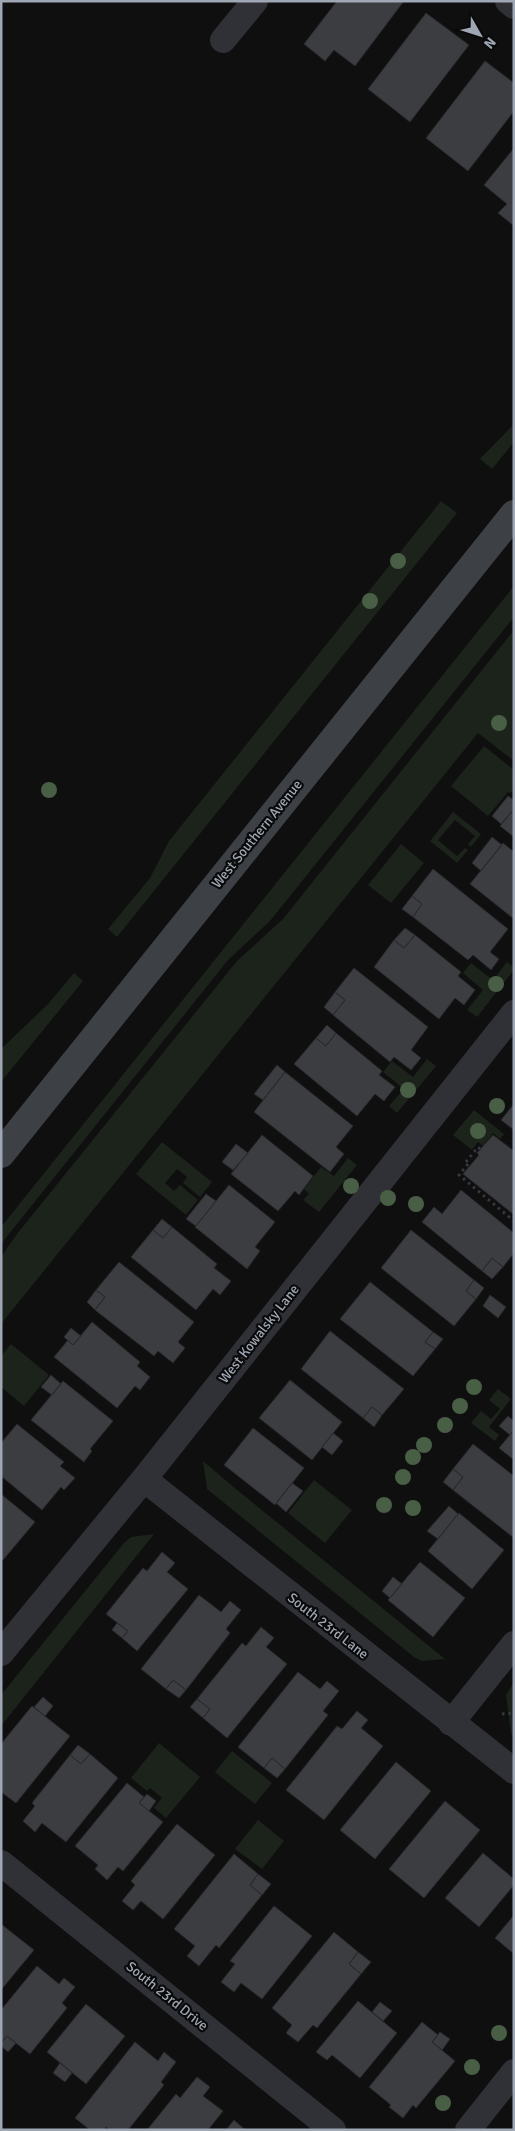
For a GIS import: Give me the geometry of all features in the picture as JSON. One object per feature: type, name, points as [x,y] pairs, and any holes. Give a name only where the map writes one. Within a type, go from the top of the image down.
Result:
[{"type":"main road","name":"West Southern Avenue","points":[[1,1154],[514,514]]},
{"type":"street","points":[[223,40],[255,1]]},
{"type":"street","points":[[508,1],[514,6]]},
{"type":"street","name":"West Kowalsky Lane","points":[[1,1653],[144,1479],[514,1013]]},
{"type":"street","name":"South 23rd Lane","points":[[144,1479],[514,1772]]},
{"type":"street","points":[[451,1722],[514,1644]]},
{"type":"street","name":"South 23rd Drive","points":[[1,1863],[333,2130]]},
{"type":"street","points":[[468,2130],[514,2072]]},
{"type":"path","points":[[480,1148],[478,1147],[458,1176],[514,1221]]},
{"type":"path","points":[[502,1714],[514,1713]]},
{"type":"shaded area","points":[[514,424],[514,442],[492,469],[480,459]]},
{"type":"shaded area","points":[[441,501],[457,513],[117,937],[108,929],[150,878],[169,841]]},
{"type":"shaded area","points":[[514,586],[514,617],[270,921],[228,960],[1,1244],[1,1227]]},
{"type":"shaded area","points":[[514,630],[514,761],[478,733],[1,1324],[1,1257],[17,1234],[237,961],[283,919]]},
{"type":"shaded area","points":[[484,746],[514,770],[514,789],[510,793],[508,792],[488,816],[451,786]]},
{"type":"shaded area","points":[[453,812],[481,834],[471,847],[468,844],[475,836],[455,820],[438,840],[457,856],[465,848],[468,850],[457,863],[430,841]]},
{"type":"shaded area","points":[[401,844],[424,863],[391,903],[368,885]]},
{"type":"shaded area","points":[[507,962],[514,967],[514,970],[477,1017],[467,1010],[483,990],[463,973],[471,963],[493,980]]},
{"type":"shaded area","points":[[74,973],[83,981],[1,1082],[1,1049],[48,1004]]},
{"type":"shaded area","points":[[427,1059],[436,1066],[397,1113],[389,1106],[404,1089],[383,1072],[392,1061],[413,1077]]},
{"type":"shaded area","points":[[474,1110],[504,1134],[500,1139],[493,1133],[483,1146],[478,1142],[472,1150],[453,1135]]},
{"type":"shaded area","points":[[162,1142],[212,1182],[200,1197],[183,1183],[187,1177],[177,1169],[165,1183],[174,1191],[180,1185],[198,1200],[186,1215],[136,1174]]},
{"type":"shaded area","points":[[348,1158],[357,1165],[319,1212],[303,1200],[309,1194],[304,1189],[321,1167],[334,1176]]},
{"type":"shaded area","points":[[11,1344],[49,1375],[24,1406],[1,1387],[1,1356]]},
{"type":"shaded area","points":[[498,1389],[511,1399],[489,1427],[499,1435],[495,1441],[471,1423],[481,1411],[491,1419],[500,1409],[489,1400]]},
{"type":"shaded area","points":[[203,1461],[445,1659],[422,1661],[414,1657],[207,1489]]},
{"type":"shaded area","points":[[314,1480],[352,1510],[325,1543],[288,1513]]},
{"type":"shaded area","points":[[154,1534],[1,1726],[1,1695],[124,1543],[131,1537]]},
{"type":"shaded area","points":[[514,1682],[514,1738],[511,1733],[506,1695]]},
{"type":"shaded area","points":[[159,1743],[200,1777],[166,1818],[154,1808],[162,1798],[150,1788],[147,1791],[131,1778]]},
{"type":"shaded area","points":[[232,1751],[272,1783],[255,1804],[215,1772]]},
{"type":"shaded area","points":[[258,1820],[284,1841],[262,1869],[235,1849]]},
{"type":"building","points":[[337,1],[404,1],[355,66],[334,50],[325,61],[304,44]]},
{"type":"building","points":[[426,13],[469,45],[410,122],[368,89]]},
{"type":"building","points":[[485,61],[514,83],[514,111],[468,171],[426,138]]},
{"type":"building","points":[[514,148],[514,226],[498,213],[507,204],[484,185]]},
{"type":"building","points":[[508,796],[514,800],[514,809],[501,824],[492,816]]},
{"type":"building","points":[[514,809],[514,837],[500,826]]},
{"type":"building","points":[[492,837],[502,845],[481,871],[472,863]]},
{"type":"building","points":[[503,843],[514,852],[514,919],[470,884]]},
{"type":"building","points":[[433,869],[508,929],[490,952],[499,959],[491,970],[473,955],[468,960],[413,917],[422,904],[412,896]]},
{"type":"building","points":[[412,896],[422,904],[413,917],[402,909]]},
{"type":"building","points":[[405,928],[415,935],[404,948],[394,940]]},
{"type":"building","points":[[415,935],[461,972],[458,976],[475,990],[464,1005],[455,998],[439,1019],[374,967],[394,940],[404,948]]},
{"type":"building","points":[[354,968],[428,1027],[411,1050],[421,1058],[411,1070],[394,1057],[390,1062],[333,1015],[345,1000],[335,992]]},
{"type":"building","points":[[335,992],[345,1000],[333,1015],[324,1007]]},
{"type":"building","points":[[327,1025],[336,1033],[326,1046],[316,1038]]},
{"type":"building","points":[[336,1033],[382,1071],[379,1075],[395,1087],[384,1101],[375,1094],[357,1116],[294,1064],[316,1038],[326,1046]]},
{"type":"building","points":[[277,1065],[285,1072],[263,1100],[254,1094]]},
{"type":"building","points":[[285,1072],[353,1126],[336,1147],[344,1154],[330,1172],[254,1112]]},
{"type":"building","points":[[514,1105],[514,1130],[501,1120]]},
{"type":"building","points":[[262,1135],[313,1176],[299,1195],[295,1191],[278,1211],[231,1174]]},
{"type":"building","points":[[493,1135],[514,1151],[513,1214],[463,1174],[479,1155],[477,1153]]},
{"type":"building","points":[[236,1144],[248,1153],[233,1170],[222,1162]]},
{"type":"building","points":[[229,1185],[275,1222],[255,1247],[260,1251],[247,1269],[195,1227]]},
{"type":"building","points":[[461,1190],[514,1233],[514,1253],[503,1267],[492,1258],[482,1271],[422,1222],[434,1207],[442,1214]]},
{"type":"building","points":[[206,1194],[216,1201],[196,1226],[186,1219]]},
{"type":"building","points":[[162,1219],[172,1227],[163,1238],[153,1230]]},
{"type":"building","points":[[172,1227],[217,1264],[214,1268],[231,1281],[220,1295],[213,1289],[196,1310],[131,1257],[153,1230],[163,1238]]},
{"type":"building","points":[[411,1230],[474,1280],[466,1291],[476,1299],[454,1326],[381,1268]]},
{"type":"building","points":[[492,1258],[503,1267],[492,1279],[482,1271]]},
{"type":"building","points":[[119,1262],[194,1322],[178,1342],[185,1348],[173,1363],[158,1351],[154,1356],[95,1310],[105,1297],[96,1290]]},
{"type":"building","points":[[474,1280],[484,1288],[476,1299],[466,1291]]},
{"type":"building","points":[[370,1282],[433,1332],[425,1342],[435,1349],[413,1376],[340,1319]]},
{"type":"building","points":[[96,1290],[105,1297],[95,1310],[87,1302]]},
{"type":"building","points":[[490,1295],[506,1307],[498,1318],[483,1306]]},
{"type":"building","points":[[92,1322],[140,1362],[137,1366],[150,1377],[140,1390],[135,1386],[117,1408],[54,1357],[68,1340],[73,1345]]},
{"type":"building","points":[[71,1328],[81,1336],[73,1345],[64,1337]]},
{"type":"building","points":[[330,1331],[404,1389],[382,1415],[372,1407],[363,1418],[301,1369]]},
{"type":"building","points":[[433,1332],[443,1339],[435,1349],[425,1342]]},
{"type":"building","points":[[51,1375],[61,1384],[52,1395],[41,1387]]},
{"type":"building","points":[[290,1380],[342,1422],[312,1460],[259,1418]]},
{"type":"building","points":[[63,1381],[113,1421],[90,1449],[92,1451],[84,1462],[31,1420]]},
{"type":"building","points":[[372,1407],[382,1415],[374,1427],[363,1418]]},
{"type":"building","points":[[508,1416],[514,1421],[514,1430],[510,1435],[499,1426]]},
{"type":"building","points":[[17,1424],[64,1462],[60,1466],[75,1478],[64,1490],[61,1487],[42,1510],[1,1476],[1,1443]]},
{"type":"building","points":[[253,1428],[304,1468],[275,1505],[224,1465]]},
{"type":"building","points":[[514,1430],[514,1460],[499,1448]]},
{"type":"building","points":[[333,1433],[343,1441],[332,1455],[322,1447]]},
{"type":"building","points":[[473,1444],[514,1476],[514,1538],[453,1490],[463,1477],[453,1469]]},
{"type":"building","points":[[453,1469],[463,1477],[453,1490],[443,1482]]},
{"type":"building","points":[[292,1483],[303,1491],[286,1512],[276,1503]]},
{"type":"building","points":[[1,1494],[35,1522],[3,1560],[1,1559]]},
{"type":"building","points":[[449,1506],[458,1514],[438,1539],[427,1531]]},
{"type":"building","points":[[459,1513],[504,1550],[472,1589],[428,1551]]},
{"type":"building","points":[[162,1552],[175,1563],[167,1572],[188,1589],[137,1651],[122,1638],[128,1631],[106,1614],[143,1568],[147,1571]]},
{"type":"building","points":[[420,1562],[465,1598],[433,1637],[388,1600]]},
{"type":"building","points":[[393,1577],[402,1584],[390,1598],[382,1591]]},
{"type":"building","points":[[199,1595],[221,1612],[230,1601],[241,1610],[226,1629],[230,1633],[186,1690],[173,1680],[166,1689],[141,1669]]},
{"type":"building","points":[[117,1623],[128,1631],[122,1638],[112,1630]]},
{"type":"building","points":[[261,1627],[274,1638],[266,1647],[287,1664],[227,1738],[203,1718],[210,1709],[197,1699],[242,1643],[246,1646]]},
{"type":"building","points":[[298,1672],[320,1689],[327,1681],[339,1691],[323,1711],[328,1715],[285,1769],[272,1758],[264,1768],[238,1747]]},
{"type":"building","points":[[173,1680],[186,1690],[179,1698],[166,1689]]},
{"type":"building","points":[[43,1697],[53,1706],[45,1716],[34,1707]]},
{"type":"building","points":[[197,1699],[210,1709],[203,1718],[190,1707]]},
{"type":"building","points":[[32,1706],[70,1736],[16,1803],[1,1792],[1,1744]]},
{"type":"building","points":[[357,1711],[368,1720],[361,1728],[383,1746],[324,1820],[286,1790],[337,1726],[342,1729]]},
{"type":"building","points":[[78,1745],[90,1754],[81,1764],[70,1755]]},
{"type":"building","points":[[90,1754],[118,1778],[66,1842],[42,1823],[35,1832],[23,1821],[35,1806],[32,1803],[70,1755],[81,1764]]},
{"type":"building","points":[[272,1758],[285,1769],[277,1778],[264,1768]]},
{"type":"building","points":[[396,1762],[431,1791],[375,1859],[340,1830]]},
{"type":"building","points":[[127,1783],[144,1797],[139,1803],[163,1822],[123,1871],[118,1867],[107,1880],[95,1869],[98,1865],[75,1846]]},
{"type":"building","points":[[147,1794],[156,1801],[149,1811],[139,1803]]},
{"type":"building","points":[[445,1801],[480,1830],[424,1898],[389,1869]]},
{"type":"building","points":[[177,1824],[215,1855],[163,1919],[141,1901],[133,1910],[122,1901],[135,1885],[131,1881]]},
{"type":"building","points":[[483,1853],[514,1879],[514,1885],[479,1927],[445,1898]]},
{"type":"building","points":[[234,1854],[258,1874],[250,1885],[262,1895],[219,1948],[216,1945],[199,1966],[187,1956],[195,1946],[174,1929]]},
{"type":"building","points":[[258,1874],[271,1884],[262,1895],[250,1885]]},
{"type":"building","points":[[274,1906],[312,1936],[262,1999],[241,1983],[234,1992],[221,1982],[235,1964],[230,1961]]},
{"type":"building","points":[[514,1915],[514,1954],[495,1938]]},
{"type":"building","points":[[1,1924],[34,1950],[1,1990]]},
{"type":"building","points":[[334,1932],[358,1952],[349,1964],[361,1974],[317,2028],[313,2025],[298,2042],[286,2033],[292,2025],[272,2008]]},
{"type":"building","points":[[358,1952],[371,1962],[361,1974],[349,1964]]},
{"type":"building","points":[[37,1966],[59,1984],[64,1978],[75,1987],[62,2003],[67,2008],[30,2054],[7,2036],[1,2043],[1,2010]]},
{"type":"building","points":[[358,2001],[397,2033],[360,2078],[332,2055],[327,2060],[316,2052]]},
{"type":"building","points":[[380,2002],[392,2011],[383,2021],[372,2012]]},
{"type":"building","points":[[86,2004],[125,2036],[86,2084],[47,2052]]},
{"type":"building","points":[[422,2022],[438,2035],[432,2042],[455,2061],[416,2108],[413,2105],[403,2118],[389,2107],[391,2105],[369,2087]]},
{"type":"building","points":[[440,2032],[450,2039],[442,2050],[432,2042]]},
{"type":"building","points":[[7,2036],[16,2043],[8,2052],[1,2046],[1,2043]]},
{"type":"building","points":[[135,2042],[158,2061],[164,2052],[176,2062],[161,2082],[164,2085],[128,2130],[110,2130],[106,2127],[104,2130],[90,2130],[75,2118]]},
{"type":"building","points":[[60,2063],[72,2073],[65,2082],[53,2073]]},
{"type":"building","points":[[197,2077],[210,2087],[203,2096],[223,2111],[208,2130],[147,2130],[176,2094],[180,2098]]},
{"type":"building","points":[[234,2120],[245,2130],[226,2130]]}]
